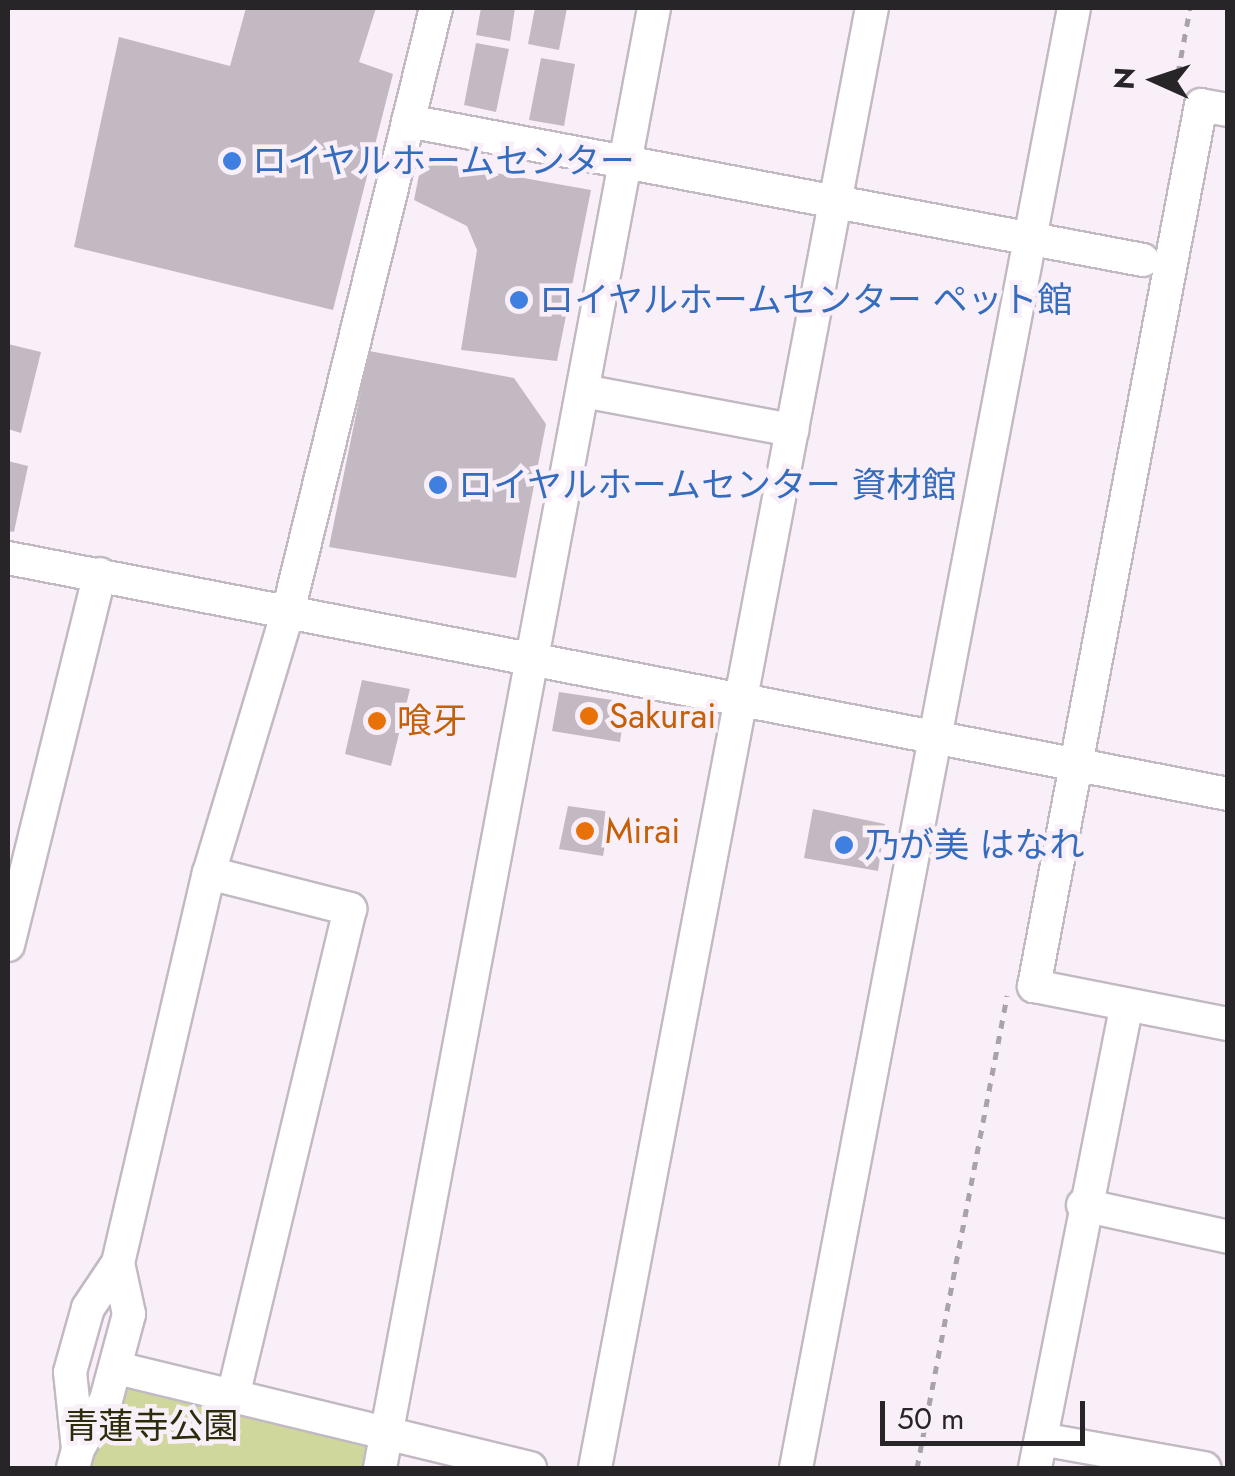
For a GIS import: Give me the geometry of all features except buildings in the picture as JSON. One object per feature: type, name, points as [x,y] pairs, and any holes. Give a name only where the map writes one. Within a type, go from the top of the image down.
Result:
[{"type":"street","points":[[75,1458],[70,1372],[88,1308],[118,1263],[209,873],[288,612],[436,8]]},
{"type":"street","points":[[380,1468],[654,8]]},
{"type":"street","points":[[595,1468],[872,8]]},
{"type":"street","points":[[796,1468],[1074,8]]},
{"type":"street","points":[[1228,110],[1200,105],[1034,986],[1228,1024]]},
{"type":"street","points":[[408,121],[1143,260]]},
{"type":"street","points":[[583,391],[792,430]]},
{"type":"street","points":[[8,558],[1228,794]]},
{"type":"street","points":[[8,945],[100,574]]},
{"type":"street","points":[[209,873],[350,909],[233,1394]]},
{"type":"street","points":[[1126,1004],[1083,1205],[1038,1454],[1204,1468]]},
{"type":"street","points":[[1083,1205],[1228,1237]]},
{"type":"street","points":[[75,1458],[117,1368],[129,1314],[118,1263]]},
{"type":"street","points":[[117,1368],[388,1429],[530,1468]]},
{"type":"green space","name":"青蓮寺公園","points":[[133,1380],[367,1432],[368,1468],[81,1468],[122,1387]]},
{"type":"place","name":"ロイヤルホームセンター","points":[[232,161]]},
{"type":"place","name":"ロイヤルホームセンター ペット館","points":[[519,300]]},
{"type":"place","name":"ロイヤルホームセンター 資材館","points":[[438,485]]},
{"type":"place","name":"Sakurai","points":[[589,716]]},
{"type":"place","name":"喰牙","points":[[377,721]]},
{"type":"place","name":"Mirai","points":[[585,831]]},
{"type":"place","name":"乃が美 はなれ","points":[[844,845]]}]
